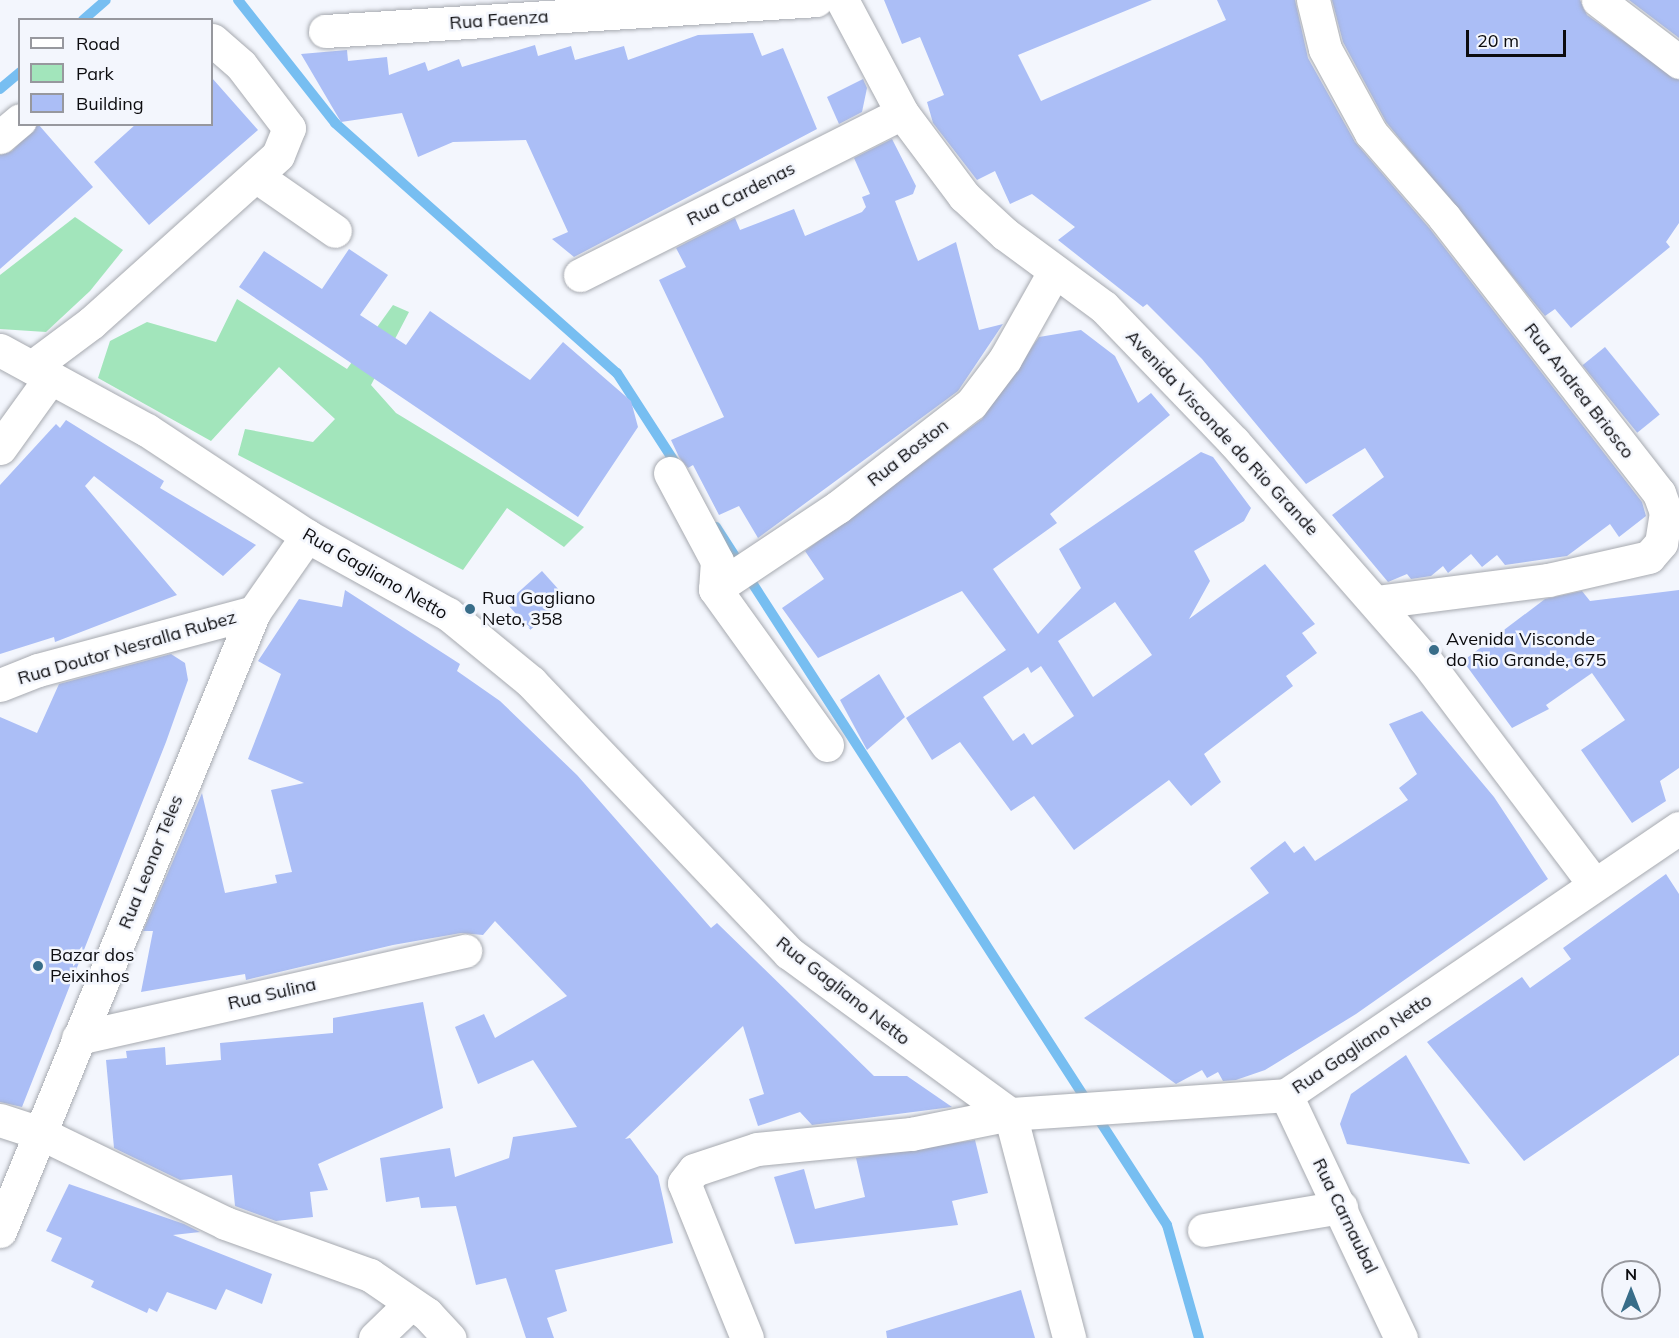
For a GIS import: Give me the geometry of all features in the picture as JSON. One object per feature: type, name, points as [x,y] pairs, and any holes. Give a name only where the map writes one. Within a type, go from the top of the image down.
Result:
[{"type":"street","name":"Rua Faenza","points":[[325,31],[816,0]]},
{"type":"street","name":"Avenida Visconde do Rio Grande","points":[[842,0],[902,113],[964,196],[1054,272],[1104,307],[1150,351],[1376,602],[1426,661],[1593,883]]},
{"type":"street","name":"Rua Andrea Briosco","points":[[1313,0],[1325,49],[1371,133],[1458,235],[1659,493],[1666,512],[1661,543],[1649,557],[1628,564],[1376,602]]},
{"type":"street","points":[[1598,0],[1679,62]]},
{"type":"street","points":[[0,448],[41,372],[91,323],[278,155],[289,128],[241,65],[213,41]]},
{"type":"street","name":"Rua Cardenas","points":[[580,275],[902,113]]},
{"type":"street","points":[[0,137],[18,122]]},
{"type":"street","points":[[256,176],[334,231]]},
{"type":"street","name":"Rua Boston","points":[[715,589],[838,507],[971,404],[994,377],[1054,272]]},
{"type":"street","name":"Rua Gagliano Netto","points":[[0,350],[147,430],[307,536],[448,614],[531,682],[789,953],[1010,1114],[1286,1095],[1593,883],[1679,828]]},
{"type":"street","points":[[670,473],[717,561],[715,589],[827,745]]},
{"type":"street","name":"Rua Leonor Teles","points":[[0,1231],[254,612],[307,536]]},
{"type":"street","name":"Rua Doutor Nesralla Rubez","points":[[0,685],[38,670],[254,612]]},
{"type":"street","name":"Rua Sulina","points":[[78,1038],[465,951]]},
{"type":"street","name":"Rua Carnaubal","points":[[1286,1095],[1341,1207],[1401,1338]]},
{"type":"street","points":[[747,1338],[684,1183],[694,1170],[757,1149],[910,1134],[1010,1114],[1069,1338]]},
{"type":"street","points":[[0,1120],[40,1133],[225,1223],[370,1275],[410,1305],[427,1314],[449,1338]]},
{"type":"street","points":[[1204,1230],[1341,1207]]},
{"type":"street","points":[[375,1338],[410,1305]]},
{"type":"green space","points":[[75,217],[123,250],[90,291],[46,332],[0,329],[0,275]]},
{"type":"green space","points":[[237,299],[347,369],[393,305],[409,312],[371,385],[396,413],[584,527],[564,547],[507,508],[463,570],[238,455],[245,429],[313,442],[335,419],[279,367],[211,441],[98,378],[110,341],[147,322],[216,342]]},
{"type":"building","points":[[884,0],[1152,0],[1018,55],[1041,101],[1226,20],[1217,0],[1295,0],[1308,58],[1355,142],[1430,229],[1642,502],[1646,516],[1619,537],[1610,524],[1567,556],[1505,565],[1497,555],[1482,567],[1471,554],[1448,573],[1443,566],[1431,576],[1411,579],[1407,574],[1388,582],[1332,515],[1384,477],[1365,448],[1306,484],[1202,359],[1147,304],[1143,307],[1058,240],[1075,227],[1032,194],[1010,204],[995,171],[977,180],[933,123],[927,102],[944,95],[920,37],[902,44]]},
{"type":"building","points":[[1332,0],[1580,0],[1587,15],[1679,80],[1679,223],[1666,242],[1670,247],[1571,328],[1555,309],[1545,316],[1386,122],[1343,42]]},
{"type":"building","points":[[1629,0],[1679,0],[1679,38]]},
{"type":"building","points":[[753,33],[762,56],[783,48],[817,129],[574,257],[552,239],[568,232],[526,140],[453,142],[418,157],[402,113],[341,122],[301,54],[347,50],[348,61],[387,57],[389,75],[425,62],[428,71],[459,59],[462,67],[535,45],[538,56],[571,46],[575,60],[624,46],[628,60],[698,35]]},
{"type":"building","points":[[213,79],[258,130],[149,225],[94,162],[134,126],[213,126]]},
{"type":"building","points":[[863,79],[867,88],[862,112],[839,124],[827,97]]},
{"type":"building","points":[[36,126],[40,126],[93,187],[0,269],[0,155],[12,151]]},
{"type":"building","points":[[892,139],[916,186],[913,194],[895,201],[918,261],[956,242],[979,330],[1003,324],[958,391],[758,538],[739,506],[719,515],[693,465],[688,468],[679,457],[671,440],[724,417],[659,280],[686,267],[676,248],[735,218],[740,230],[794,209],[805,236],[862,212],[866,207],[862,197],[870,194],[854,158]]},
{"type":"building","points":[[349,249],[388,275],[360,315],[406,345],[430,311],[530,380],[563,342],[631,401],[638,427],[578,517],[239,287],[264,251],[322,289]]},
{"type":"building","points":[[1081,330],[1115,356],[1138,403],[1151,393],[1170,415],[1050,514],[1057,523],[993,569],[1038,634],[1081,588],[1059,549],[1201,452],[1213,457],[1251,508],[1244,521],[1194,551],[1210,581],[1189,619],[1265,564],[1315,624],[1302,633],[1317,653],[1286,676],[1293,686],[1204,754],[1221,782],[1191,806],[1169,780],[1074,850],[1034,796],[1011,811],[960,742],[932,760],[906,718],[1006,650],[962,591],[818,658],[782,608],[824,579],[805,551],[982,419],[1039,337]],"holes":[[[1115,602],[1152,655],[1093,697],[1058,641]],[[1041,666],[1074,716],[1032,745],[1024,733],[1013,741],[983,697],[1028,667],[1031,673]]]},
{"type":"building","points":[[1605,347],[1660,415],[1637,433],[1582,365]]},
{"type":"building","points":[[66,420],[164,481],[160,488],[256,545],[223,576],[94,476],[85,486],[177,595],[55,642],[54,637],[0,654],[0,485],[56,424],[60,428]]},
{"type":"building","points":[[542,571],[566,598],[530,630],[506,603]]},
{"type":"building","points":[[345,590],[460,664],[457,671],[500,701],[577,775],[711,928],[717,923],[874,1076],[907,1076],[952,1107],[812,1125],[800,1112],[758,1126],[749,1099],[764,1094],[743,1026],[625,1139],[630,1138],[658,1176],[673,1243],[555,1270],[567,1311],[547,1318],[554,1338],[526,1338],[506,1278],[476,1285],[456,1206],[421,1208],[419,1197],[386,1202],[380,1158],[450,1148],[455,1177],[509,1158],[513,1137],[577,1127],[533,1060],[478,1084],[455,1027],[484,1014],[495,1038],[567,996],[495,921],[483,935],[461,933],[393,945],[246,980],[245,974],[141,992],[153,931],[143,931],[202,793],[225,893],[277,883],[275,875],[292,872],[271,790],[304,783],[248,759],[281,674],[258,661],[299,599],[342,607]]},
{"type":"building","points":[[1679,590],[1679,768],[1660,781],[1666,801],[1632,823],[1581,750],[1625,720],[1592,673],[1546,705],[1549,709],[1512,728],[1463,661],[1545,599],[1582,591],[1590,601]]},
{"type":"building","points":[[171,654],[185,663],[188,680],[166,742],[22,1107],[0,1102],[0,717],[37,733],[59,684]]},
{"type":"building","points":[[879,674],[905,717],[867,750],[840,700]]},
{"type":"building","points":[[1422,711],[1494,797],[1548,879],[1356,1014],[1265,1070],[1236,1080],[1223,1081],[1218,1072],[1207,1078],[1202,1070],[1176,1084],[1084,1018],[1269,893],[1250,868],[1285,841],[1294,853],[1304,846],[1315,861],[1408,800],[1399,788],[1417,774],[1389,724]]},
{"type":"building","points":[[1666,874],[1679,894],[1679,1055],[1524,1161],[1427,1042],[1522,977],[1530,988],[1571,959],[1563,948]]},
{"type":"building","points":[[423,1002],[443,1108],[318,1164],[328,1190],[310,1192],[313,1217],[276,1221],[235,1206],[232,1175],[180,1180],[114,1148],[106,1060],[127,1058],[126,1051],[165,1047],[166,1065],[221,1060],[220,1043],[333,1033],[333,1018]]},
{"type":"building","points":[[1406,1055],[1470,1164],[1347,1144],[1340,1124],[1351,1094]]},
{"type":"building","points":[[975,1140],[988,1193],[952,1201],[958,1225],[795,1244],[774,1177],[804,1169],[815,1209],[865,1197],[856,1158]]},
{"type":"building","points":[[69,1184],[184,1224],[200,1232],[173,1235],[272,1274],[262,1304],[226,1289],[216,1310],[167,1292],[157,1312],[149,1308],[147,1313],[91,1287],[94,1281],[51,1261],[62,1238],[46,1231]]},
{"type":"building","points":[[1021,1290],[1035,1338],[887,1338],[886,1331]]},
{"type":"waterway","points":[[85,18],[106,0]]},
{"type":"waterway","points":[[238,0],[335,123],[617,373],[679,469]]},
{"type":"waterway","points":[[0,89],[18,74]]},
{"type":"waterway","points":[[716,527],[1167,1225],[1199,1338]]},
{"type":"place","name":"Rua Gagliano Neto, 358","points":[[470,609]]},
{"type":"place","name":"Avenida Visconde do Rio Grande, 675","points":[[1434,650]]},
{"type":"place","name":"Bazar dos Peixinhos","points":[[38,966]]}]
